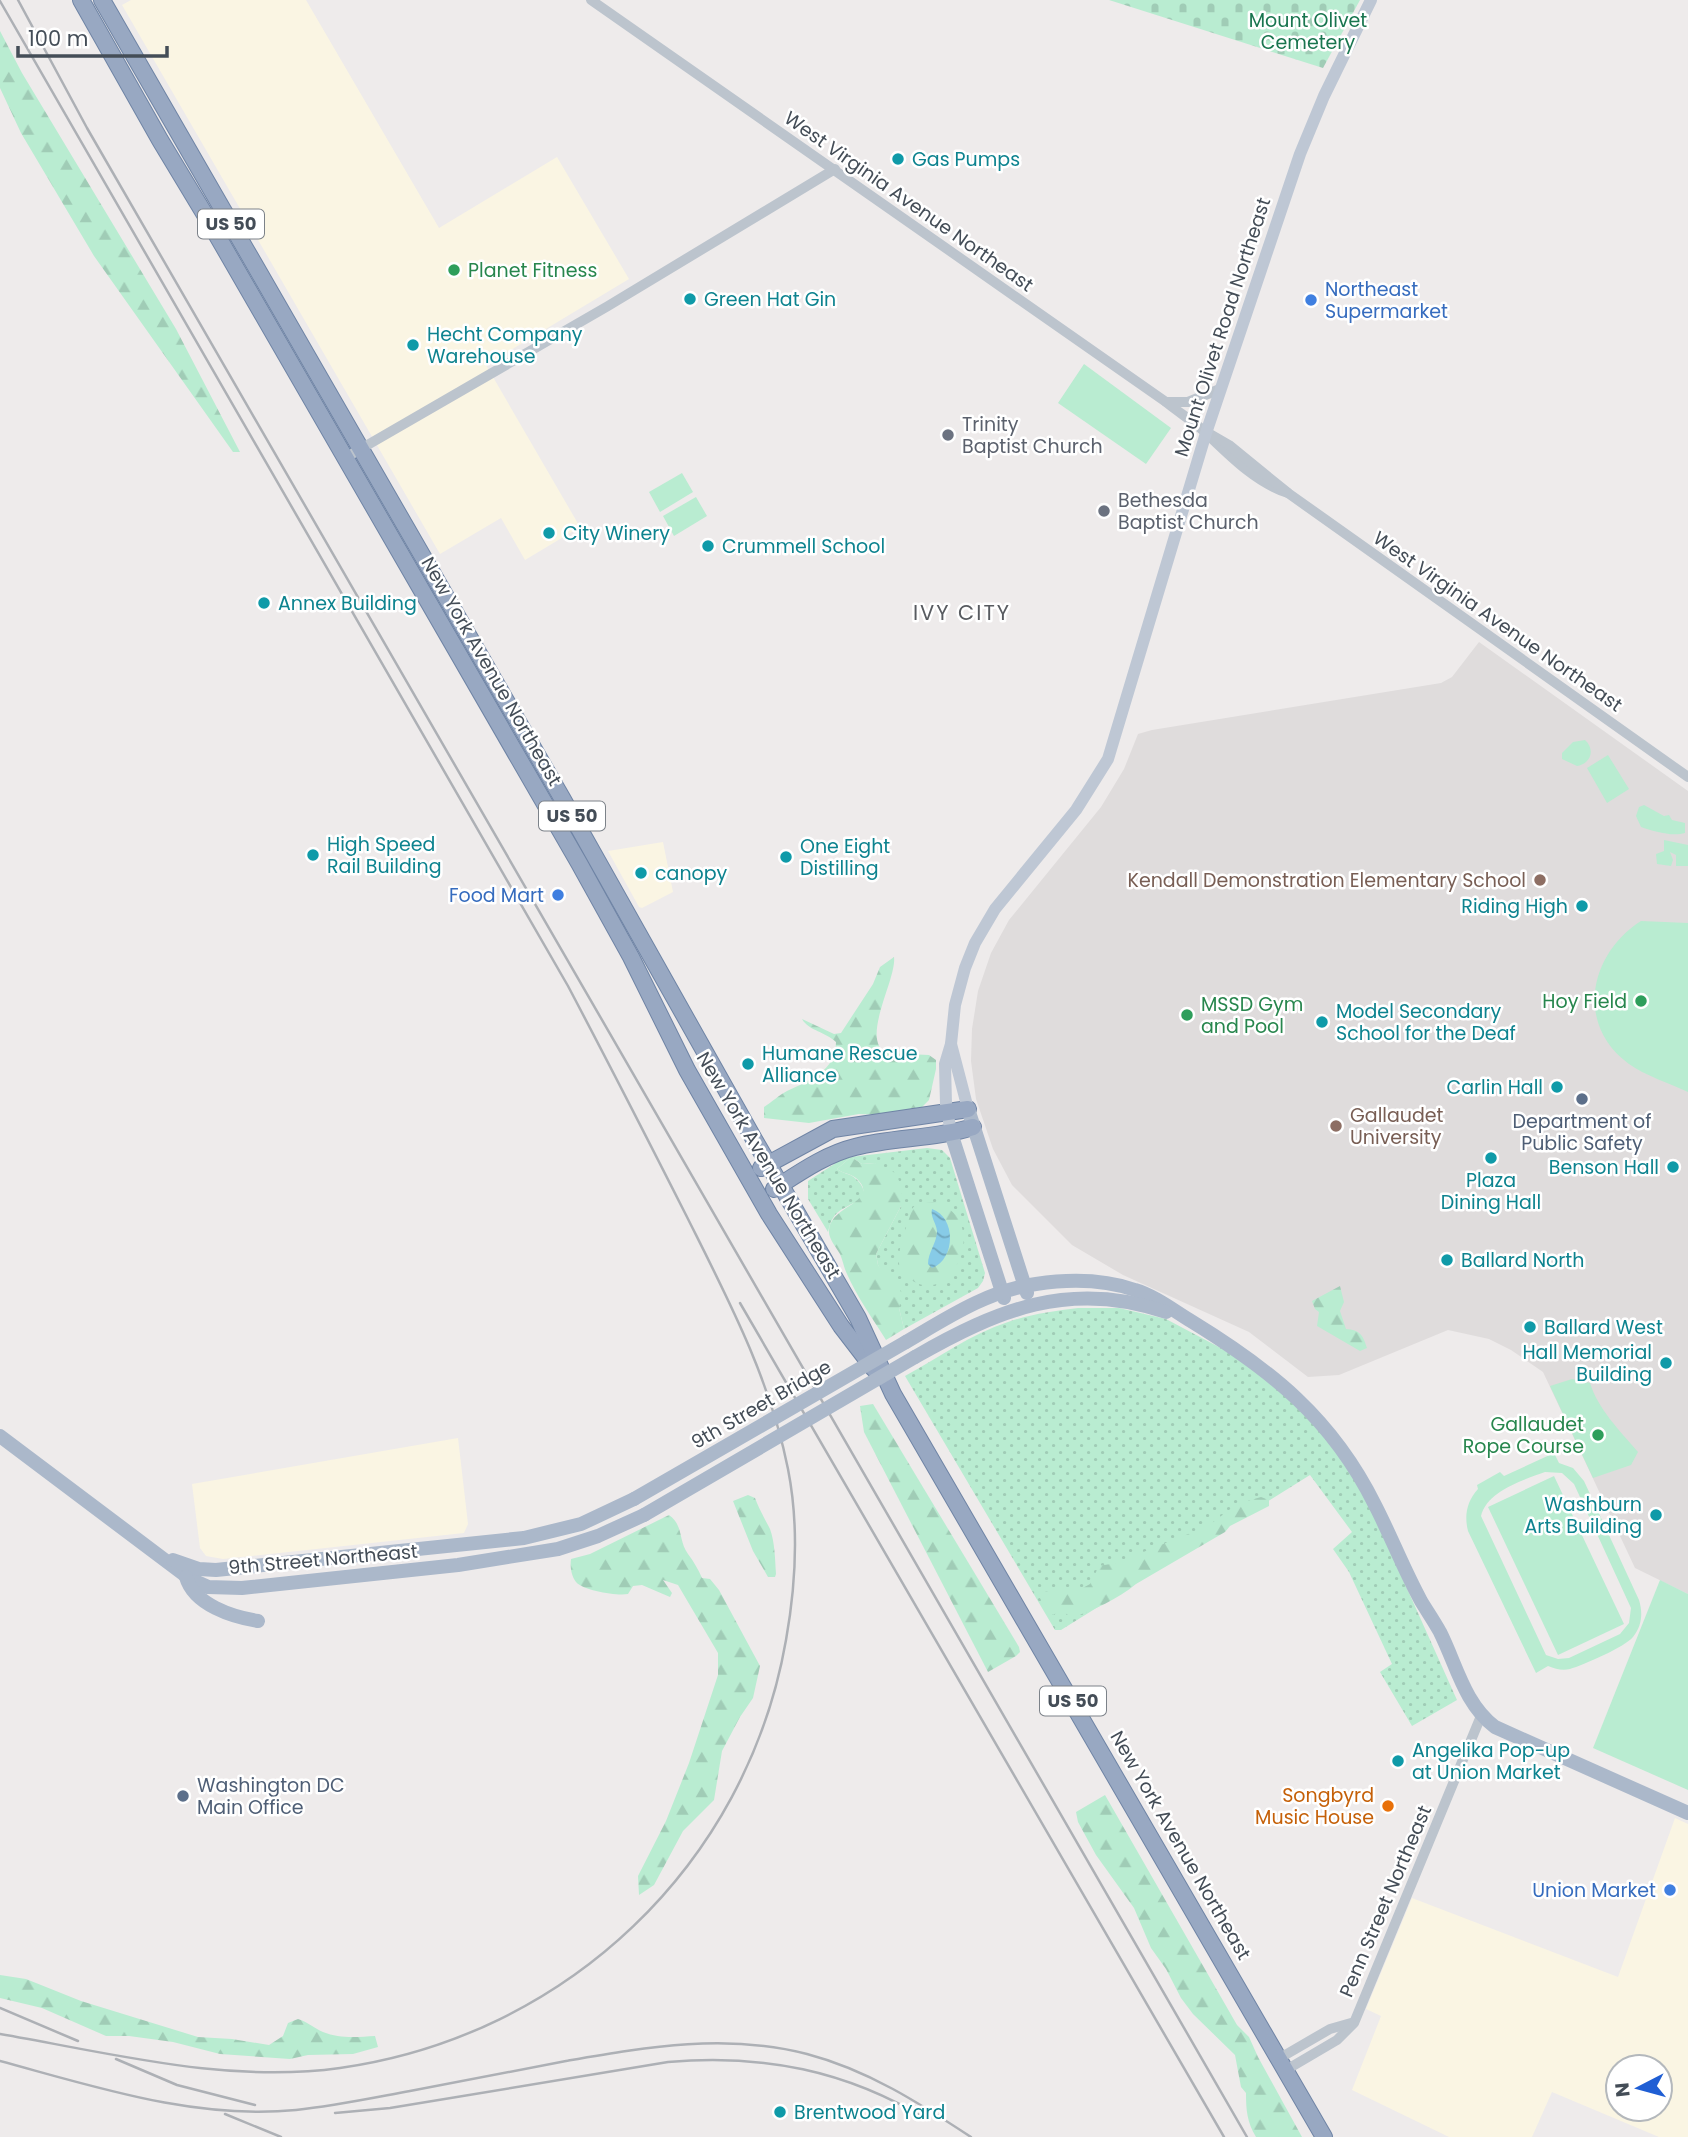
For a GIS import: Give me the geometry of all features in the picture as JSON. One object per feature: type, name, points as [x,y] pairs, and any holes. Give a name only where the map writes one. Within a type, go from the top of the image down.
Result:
[{"type":"highway","name":"New York Avenue Northeast","points":[[81,0],[613,923],[687,1070],[747,1176],[841,1326],[894,1394]]},
{"type":"highway","name":"New York Avenue Northeast","points":[[102,0],[858,1318],[894,1394],[1324,2137]]},
{"type":"highway","points":[[747,1176],[833,1129],[968,1110]]},
{"type":"highway","points":[[760,1198],[847,1149],[951,1133],[973,1127]]},
{"type":"main road","name":"Mount Olivet Road Northeast","points":[[1008,1311],[947,1113],[945,1064],[951,1044],[961,980],[981,931],[1002,899],[1084,799],[1112,749],[1206,433],[1300,154],[1318,109],[1371,0]]},
{"type":"main road","name":"Mount Olivet Road Northeast","points":[[951,1044],[973,1127],[1030,1304]]},
{"type":"main road","name":"9th Street Bridge","points":[[634,1499],[975,1303],[1002,1292],[1024,1286],[1074,1281],[1115,1284],[1141,1292],[1189,1320]]},
{"type":"main road","name":"9th Street Bridge","points":[[643,1515],[972,1325],[1008,1311],[1030,1304],[1102,1299],[1148,1306],[1189,1320]]},
{"type":"main road","points":[[1189,1320],[1237,1349],[1283,1384],[1335,1440],[1375,1504],[1420,1600],[1440,1632],[1468,1695],[1481,1716],[1495,1727],[1688,1813]]},
{"type":"main road","points":[[0,1436],[159,1554]]},
{"type":"main road","name":"9th Street Northeast","points":[[159,1554],[199,1569],[216,1570],[507,1540],[566,1529],[634,1499]]},
{"type":"main road","name":"9th Street Northeast","points":[[159,1554],[186,1576],[208,1587],[242,1588],[458,1565],[558,1549],[598,1536],[643,1515]]},
{"type":"main road","points":[[186,1576],[194,1592],[211,1604],[239,1618],[258,1621]]},
{"type":"street","name":"West Virginia Avenue Northeast","points":[[591,0],[1166,402],[1206,433],[1229,445],[1288,493],[1688,778]]},
{"type":"street","points":[[345,457],[608,306],[835,169]]},
{"type":"street","points":[[1166,402],[1188,402],[1220,389]]},
{"type":"street","name":"Penn Street Northeast","points":[[1283,2064],[1337,2040],[1354,2023],[1481,1716]]},
{"type":"shaded area","points":[[131,0],[306,0],[439,228],[557,157],[629,279],[486,365],[580,527],[525,560],[501,518],[440,554],[122,5]]},
{"type":"shaded area","name":"Gallaudet University","points":[[1479,642],[1688,791],[1688,1594],[1635,1568],[1543,1372],[1489,1339],[1448,1330],[1339,1375],[1308,1377],[1249,1332],[1123,1275],[1072,1245],[1012,1185],[993,1149],[976,1099],[971,1061],[972,1029],[978,991],[991,953],[1009,920],[1101,807],[1124,769],[1138,734],[1441,683],[1452,677]]},
{"type":"shaded area","points":[[663,842],[673,892],[642,908],[639,907],[608,851]]},
{"type":"shaded area","points":[[458,1438],[468,1524],[464,1533],[223,1559],[206,1556],[200,1548],[192,1484]]},
{"type":"shaded area","points":[[1675,1818],[1688,1824],[1688,2137],[1659,2137],[1626,2123],[1674,2123],[1674,2053],[1604,2053],[1604,2114],[1552,2092],[1532,2137],[1449,2137],[1352,2090],[1381,2016],[1366,2009],[1412,1898],[1618,1977]]},
{"type":"green space","name":"Mount Olivet Cemetery","points":[[1109,0],[1360,0],[1323,68]]},
{"type":"green space","points":[[0,31],[22,73],[176,329],[240,452],[233,452],[94,256],[21,133],[0,88]]},
{"type":"green space","points":[[1084,364],[1171,428],[1146,464],[1058,403]]},
{"type":"green space","points":[[682,473],[693,492],[660,512],[649,492]]},
{"type":"green space","points":[[696,497],[707,516],[674,536],[663,516]]},
{"type":"green space","points":[[1585,740],[1591,752],[1582,765],[1577,766],[1562,759],[1562,753],[1573,742]]},
{"type":"green space","points":[[1608,755],[1629,789],[1607,803],[1587,768]]},
{"type":"green space","points":[[1644,805],[1664,816],[1669,815],[1672,820],[1685,823],[1685,833],[1669,834],[1641,827],[1636,816],[1639,807]]},
{"type":"green space","points":[[1664,840],[1688,845],[1688,866],[1676,866],[1676,855],[1670,852],[1673,860],[1671,866],[1657,864],[1656,854],[1664,851]]},
{"type":"green space","name":"Hoy Field","points":[[1641,921],[1688,923],[1688,1092],[1629,1064],[1612,1048],[1601,1030],[1595,1010],[1595,990],[1600,970],[1623,935]]},
{"type":"green space","points":[[894,957],[878,1023],[879,1046],[887,1053],[929,1055],[936,1060],[929,1100],[920,1109],[881,1115],[859,1114],[809,1123],[764,1118],[764,1107],[820,1073],[832,1060],[836,1042],[802,1019],[834,1034],[841,1033],[873,984],[880,967]]},
{"type":"green space","points":[[927,1148],[942,1150],[950,1158],[985,1273],[978,1288],[904,1329],[899,1308],[878,1265],[876,1254],[901,1206],[875,1163],[862,1164],[851,1157]]},
{"type":"green space","points":[[851,1157],[837,1169],[856,1179],[862,1186],[862,1196],[837,1213],[828,1232],[808,1199],[808,1181],[839,1161]]},
{"type":"green space","points":[[851,1157],[862,1164],[875,1163],[891,1170],[897,1175],[900,1184],[901,1206],[876,1254],[878,1265],[884,1274],[895,1276],[902,1295],[899,1308],[904,1329],[886,1340],[855,1291],[829,1233],[837,1215],[863,1193],[856,1178],[837,1169]]},
{"type":"green space","points":[[933,1202],[951,1211],[961,1224],[964,1241],[960,1258],[952,1272],[940,1282],[926,1285],[903,1274],[899,1255],[912,1209],[916,1204]]},
{"type":"green space","points":[[1340,1286],[1344,1302],[1340,1311],[1346,1329],[1360,1334],[1367,1348],[1360,1351],[1317,1326],[1319,1312],[1312,1301]]},
{"type":"green space","points":[[1078,1308],[1119,1308],[1166,1319],[1232,1354],[1274,1384],[1319,1430],[1345,1464],[1370,1506],[1457,1700],[1412,1726],[1380,1672],[1392,1664],[1349,1572],[1333,1549],[1352,1532],[1310,1475],[1061,1630],[1055,1630],[905,1376],[994,1327],[1034,1315]]},
{"type":"green space","name":"Gallaudet Rope Course","points":[[1572,1379],[1590,1383],[1604,1411],[1638,1452],[1631,1465],[1593,1478],[1550,1386]]},
{"type":"green space","points":[[873,1404],[1019,1647],[1020,1652],[1016,1656],[988,1672],[864,1432],[860,1406]]},
{"type":"green space","points":[[1554,1453],[1559,1463],[1573,1468],[1584,1481],[1639,1600],[1640,1624],[1629,1641],[1570,1669],[1548,1666],[1536,1673],[1467,1525],[1467,1508],[1478,1489],[1477,1485],[1500,1472],[1504,1476]],"holes":[[[1545,1472],[1562,1473],[1574,1484],[1631,1608],[1629,1623],[1620,1634],[1569,1658],[1558,1659],[1546,1655],[1481,1516],[1490,1500],[1507,1488]]]},
{"type":"green space","points":[[1554,1476],[1624,1624],[1558,1655],[1488,1507]]},
{"type":"green space","points":[[748,1495],[755,1498],[770,1529],[775,1577],[768,1577],[753,1551],[733,1501]]},
{"type":"green space","points":[[1261,1497],[1269,1500],[1269,1506],[1230,1526],[1225,1532],[1121,1595],[1072,1618],[1061,1610],[1053,1615],[1045,1608],[1037,1592],[1081,1589],[1090,1584],[1099,1566],[1116,1563],[1208,1526],[1237,1504]]},
{"type":"green space","points":[[669,1515],[677,1524],[685,1549],[702,1578],[710,1579],[719,1590],[760,1666],[753,1698],[722,1751],[714,1800],[683,1831],[654,1885],[639,1895],[638,1876],[666,1821],[689,1763],[718,1675],[718,1653],[678,1585],[663,1580],[672,1593],[670,1597],[642,1585],[633,1586],[628,1594],[601,1592],[576,1582],[572,1574],[571,1559],[590,1554]]},
{"type":"green space","points":[[1660,1580],[1688,1594],[1688,1790],[1593,1748]]},
{"type":"green space","points":[[1105,1795],[1237,2025],[1249,2037],[1302,2137],[1256,2137],[1249,2121],[1246,2093],[1241,2087],[1235,2055],[1193,2014],[1181,1998],[1151,1948],[1134,1908],[1096,1855],[1078,1822],[1076,1812]]},
{"type":"green space","points":[[0,1975],[26,1979],[81,2001],[198,2037],[269,2045],[283,2036],[288,2023],[298,2019],[336,2036],[375,2036],[378,2047],[353,2054],[308,2055],[290,2059],[220,2054],[173,2042],[106,2036],[42,2008],[0,1998]]},
{"type":"water","points":[[932,1209],[940,1213],[945,1220],[950,1238],[946,1256],[932,1268],[928,1260],[937,1231]]},
{"type":"railway","points":[[18,0],[87,128],[1247,2137]]},
{"type":"railway","points":[[0,1],[568,986],[732,1307],[759,1370],[788,1469],[795,1533],[792,1598],[786,1640],[765,1722],[732,1797],[687,1866],[633,1926],[570,1978],[500,2019],[422,2050],[340,2068],[298,2072],[212,2069],[0,2034]]},
{"type":"railway","points":[[740,1303],[1224,2137]]},
{"type":"railway","points":[[0,2008],[78,2041]]},
{"type":"railway","points":[[0,2061],[146,2099],[183,2106],[258,2112],[339,2104],[626,2051],[686,2044],[747,2044],[807,2054],[851,2069],[912,2100],[971,2137]]},
{"type":"railway","points":[[116,2059],[177,2085],[255,2105]]},
{"type":"railway","points":[[335,2113],[390,2108],[668,2062],[703,2060],[803,2069],[866,2089],[928,2120]]},
{"type":"railway","points":[[225,2114],[281,2137]]},
{"type":"place","name":"Gas Pumps","points":[[898,159]]},
{"type":"place","name":"Planet Fitness","points":[[454,270]]},
{"type":"place","name":"Green Hat Gin","points":[[690,299]]},
{"type":"place","name":"Northeast Supermarket","points":[[1311,300]]},
{"type":"place","name":"Hecht Company Warehouse","points":[[413,345]]},
{"type":"place","name":"Trinity Baptist Church","points":[[948,435]]},
{"type":"place","name":"Bethesda Baptist Church","points":[[1104,511]]},
{"type":"place","name":"City Winery","points":[[549,533]]},
{"type":"place","name":"Crummell School","points":[[708,546]]},
{"type":"place","name":"Annex Building","points":[[264,603]]},
{"type":"place","name":"High Speed Rail Building","points":[[313,855]]},
{"type":"place","name":"One Eight Distilling","points":[[786,857]]},
{"type":"place","name":"canopy","points":[[641,873]]},
{"type":"place","name":"Kendall Demonstration Elementary School","points":[[1540,880]]},
{"type":"place","name":"Food Mart","points":[[558,895]]},
{"type":"place","name":"Riding High","points":[[1582,906]]},
{"type":"place","name":"Hoy Field","points":[[1641,1001]]},
{"type":"place","name":"MSSD Gym and Pool","points":[[1187,1015]]},
{"type":"place","name":"Model Secondary School for the Deaf","points":[[1322,1022]]},
{"type":"place","name":"Humane Rescue Alliance","points":[[748,1064]]},
{"type":"place","name":"Carlin Hall","points":[[1557,1087]]},
{"type":"place","name":"Department of Public Safety","points":[[1582,1099]]},
{"type":"place","name":"Gallaudet University","points":[[1336,1126]]},
{"type":"place","name":"Plaza Dining Hall","points":[[1491,1158]]},
{"type":"place","name":"Benson Hall","points":[[1673,1167]]},
{"type":"place","name":"Ballard North","points":[[1447,1260]]},
{"type":"place","name":"Ballard West","points":[[1530,1327]]},
{"type":"place","name":"Hall Memorial Building","points":[[1666,1363]]},
{"type":"place","name":"Gallaudet Rope Course","points":[[1598,1435]]},
{"type":"place","name":"Washburn Arts Building","points":[[1656,1515]]},
{"type":"place","name":"Angelika Pop-up at Union Market","points":[[1398,1761]]},
{"type":"place","name":"Washington DC Main Office","points":[[183,1796]]},
{"type":"place","name":"Songbyrd Music House","points":[[1388,1806]]},
{"type":"place","name":"Union Market","points":[[1670,1890]]},
{"type":"place","name":"Brentwood Yard","points":[[780,2112]]},
{"type":"district","name":"IVY CITY","points":[[962,613]]}]
